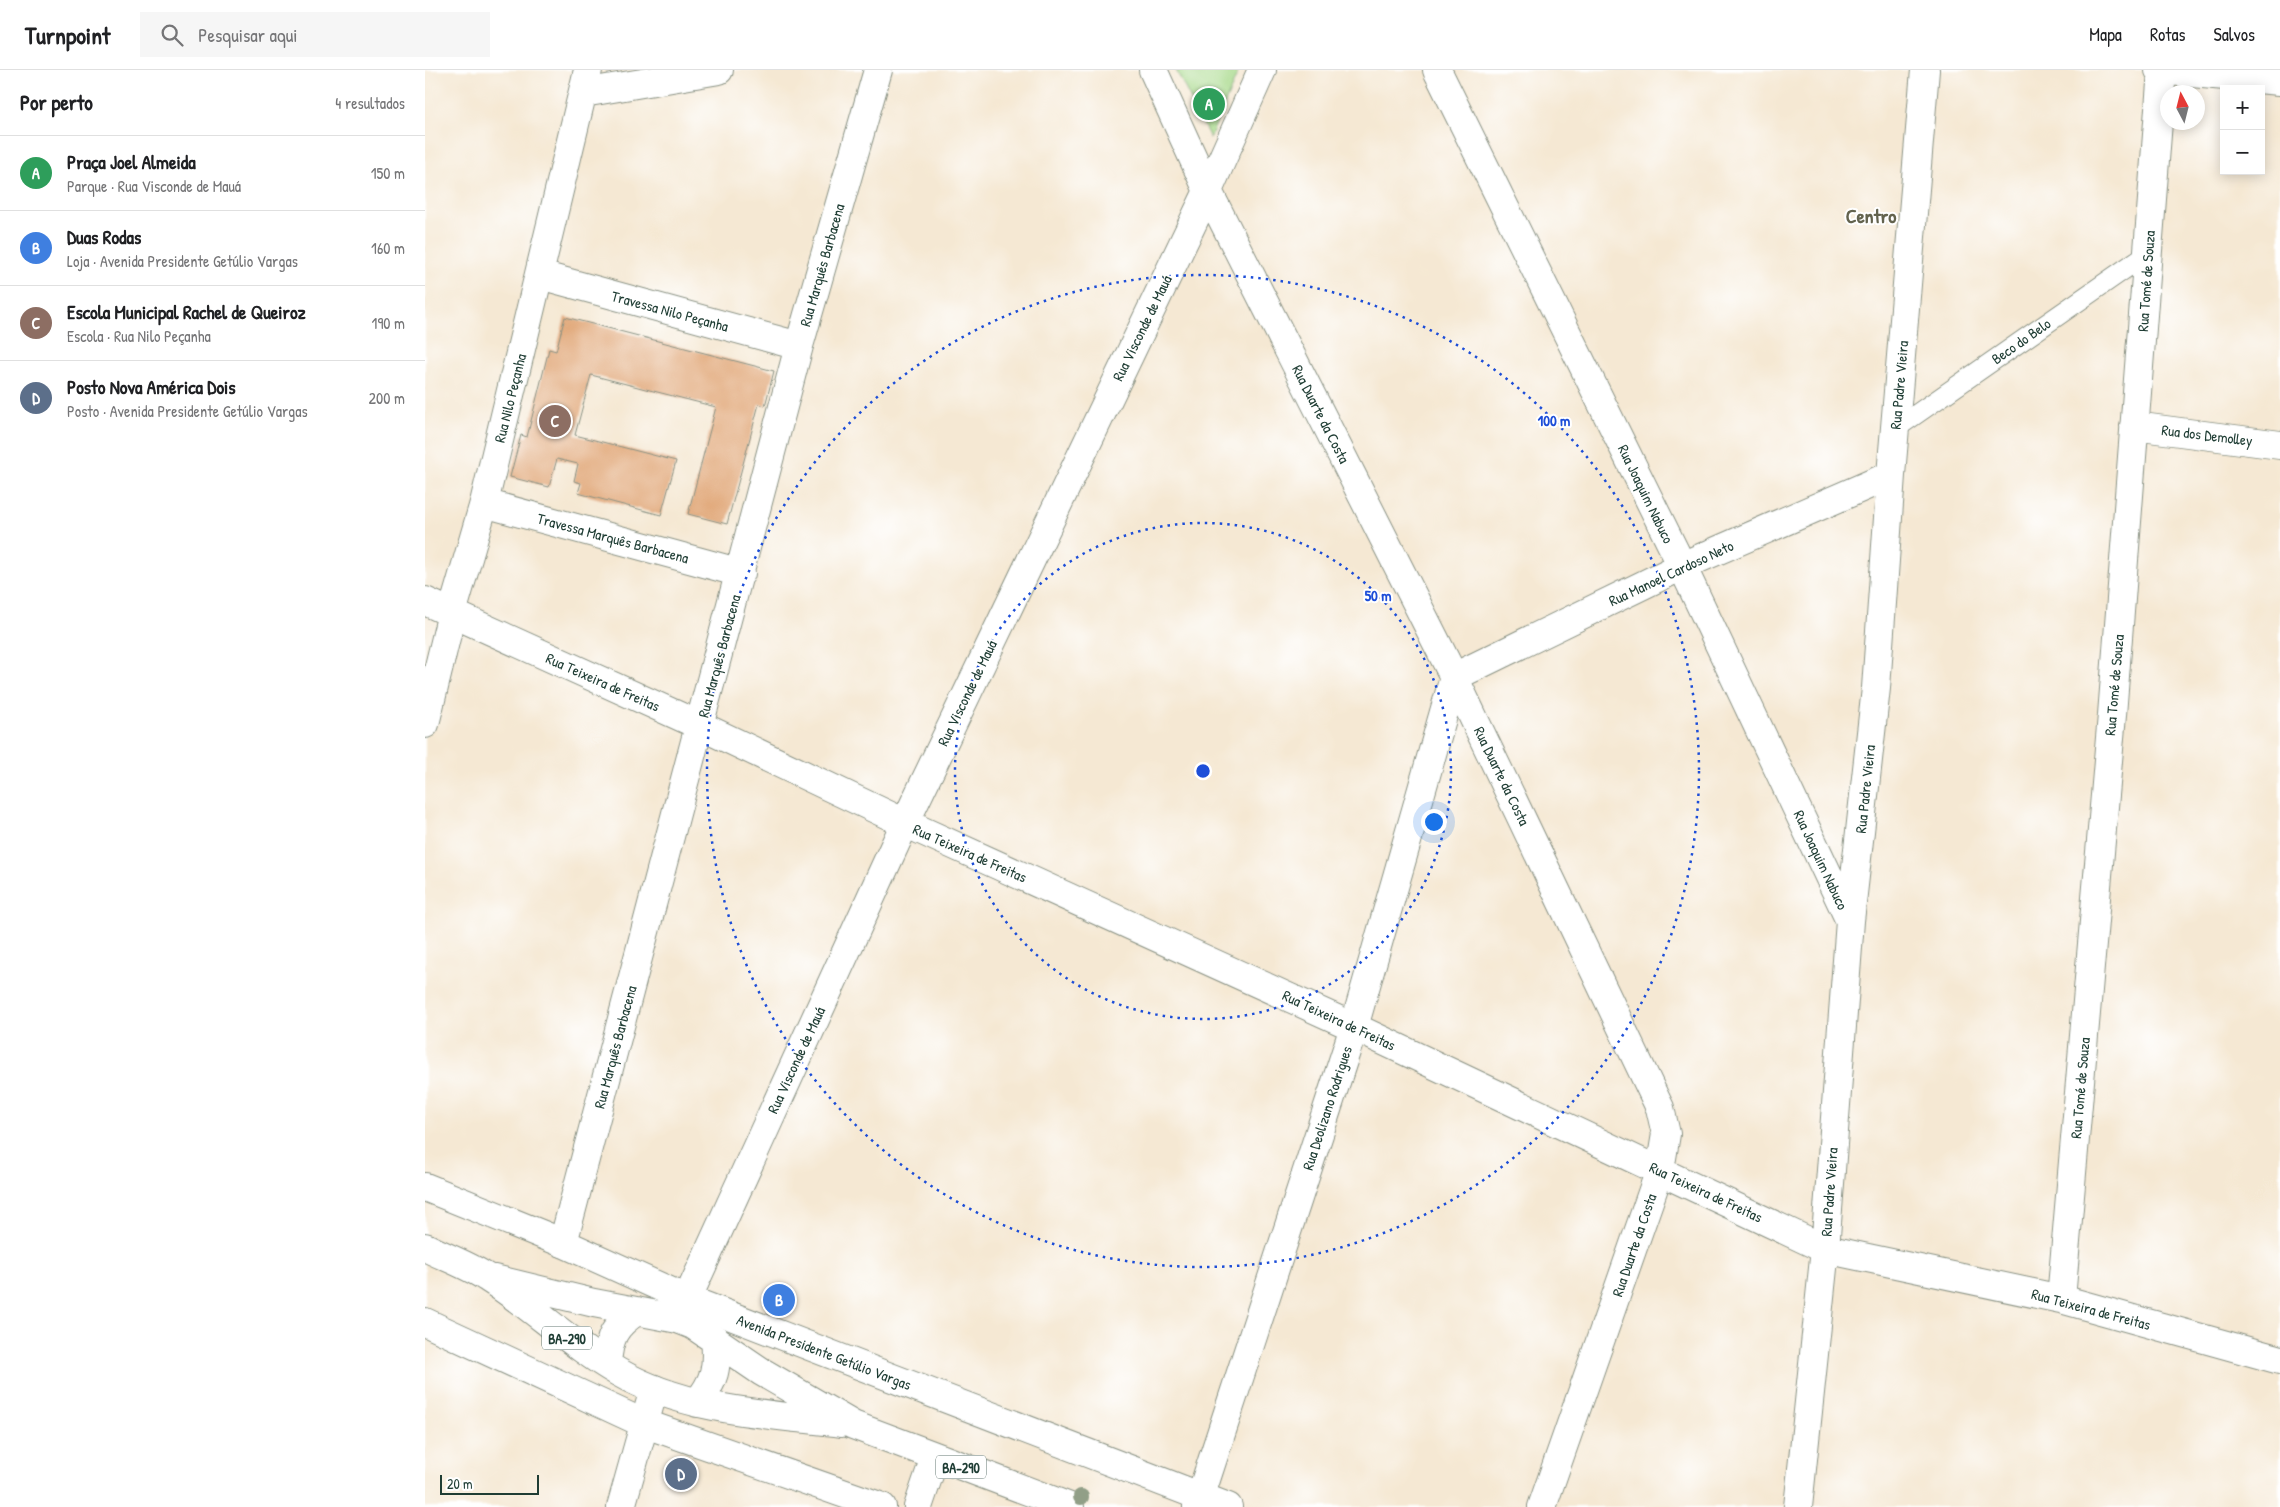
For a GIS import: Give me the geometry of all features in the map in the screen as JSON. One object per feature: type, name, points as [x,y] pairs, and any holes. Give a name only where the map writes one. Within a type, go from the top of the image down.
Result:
[{"type":"street","points":[[585,81],[719,70]]},
{"type":"street","name":"Rua Marquês Barbacena","points":[[563,1243],[701,726],[799,346],[878,70]]},
{"type":"street","name":"Rua Duarte da Costa","points":[[1153,70],[1208,191],[1454,677],[1656,1096],[1666,1134],[1660,1170],[1542,1507]]},
{"type":"street","name":"Rua Visconde de Mauá","points":[[682,1309],[905,823],[1208,191],[1263,70]]},
{"type":"street","name":"Rua Joaquim Nabuco","points":[[1437,70],[1682,566],[1851,921]]},
{"type":"street","name":"Rua Padre Vieira","points":[[1798,1507],[1825,1249],[1851,921],[1877,688],[1891,476],[1925,70]]},
{"type":"street","points":[[2161,70],[2280,81]]},
{"type":"street","name":"Rua Tomé de Souza","points":[[2061,1299],[2111,725],[2161,70]]},
{"type":"street","name":"Rua Nilo Peçanha","points":[[425,724],[453,613],[485,503],[585,81]]},
{"type":"street","name":"Travessa Nilo Peçanha","points":[[540,275],[799,346]]},
{"type":"street","name":"Rua dos Demolley","points":[[2134,426],[2280,445]]},
{"type":"street","name":"Rua Manoel Cardoso Neto","points":[[1454,677],[1682,566],[1891,476]]},
{"type":"street","name":"Travessa Marquês Barbacena","points":[[485,503],[741,573]]},
{"type":"street","name":"Rua Teixeira de Freitas","points":[[425,601],[701,726],[905,823],[1354,1027],[1825,1249],[2061,1299],[2280,1360]]},
{"type":"street","name":"Rua Deolizano Rodrigues","points":[[1198,1502],[1354,1027],[1454,677]]},
{"type":"street","name":"Avenida Presidente Getúlio Vargas","points":[[425,1187],[563,1243],[682,1309],[1198,1502],[1228,1507]]},
{"type":"street","name":"Avenida Presidente Getúlio Vargas","points":[[425,1247],[486,1276],[594,1303],[637,1311],[682,1309],[715,1339],[762,1372],[853,1425],[935,1458],[1070,1507]]},
{"type":"street","name":"Avenida Presidente Getúlio Vargas","points":[[486,1276],[561,1334],[618,1372],[654,1389],[697,1403],[735,1410],[853,1425]]},
{"type":"street","points":[[607,1364],[610,1341],[615,1328],[637,1311]]},
{"type":"street","points":[[425,1322],[643,1422],[882,1507]]},
{"type":"street","points":[[697,1403],[710,1387],[715,1373],[717,1356],[715,1339]]},
{"type":"street","points":[[621,1507],[643,1422],[654,1389]]},
{"type":"street","points":[[918,1507],[935,1458]]},
{"type":"lane","name":"Beco do Belo","points":[[1895,428],[2148,253]]},
{"type":"green space","points":[[1176,70],[1239,70],[1210,138]]},
{"type":"building","points":[[565,317],[774,371],[765,406],[759,404],[727,524],[688,514],[716,407],[591,375],[575,435],[676,461],[661,515],[578,493],[581,483],[574,481],[578,464],[557,459],[549,487],[510,477],[521,435],[527,437],[549,349],[556,351]]},
{"type":"place","name":"Praça Joel Almeida","points":[[1209,104]]},
{"type":"place","name":"Escola Municipal Rachel de Queiroz","points":[[555,421]]},
{"type":"place","name":"Duas Rodas","points":[[779,1300]]},
{"type":"place","name":"Posto Nova América Dois","points":[[681,1474]]},
{"type":"district","name":"Centro","points":[[1871,215]]}]
